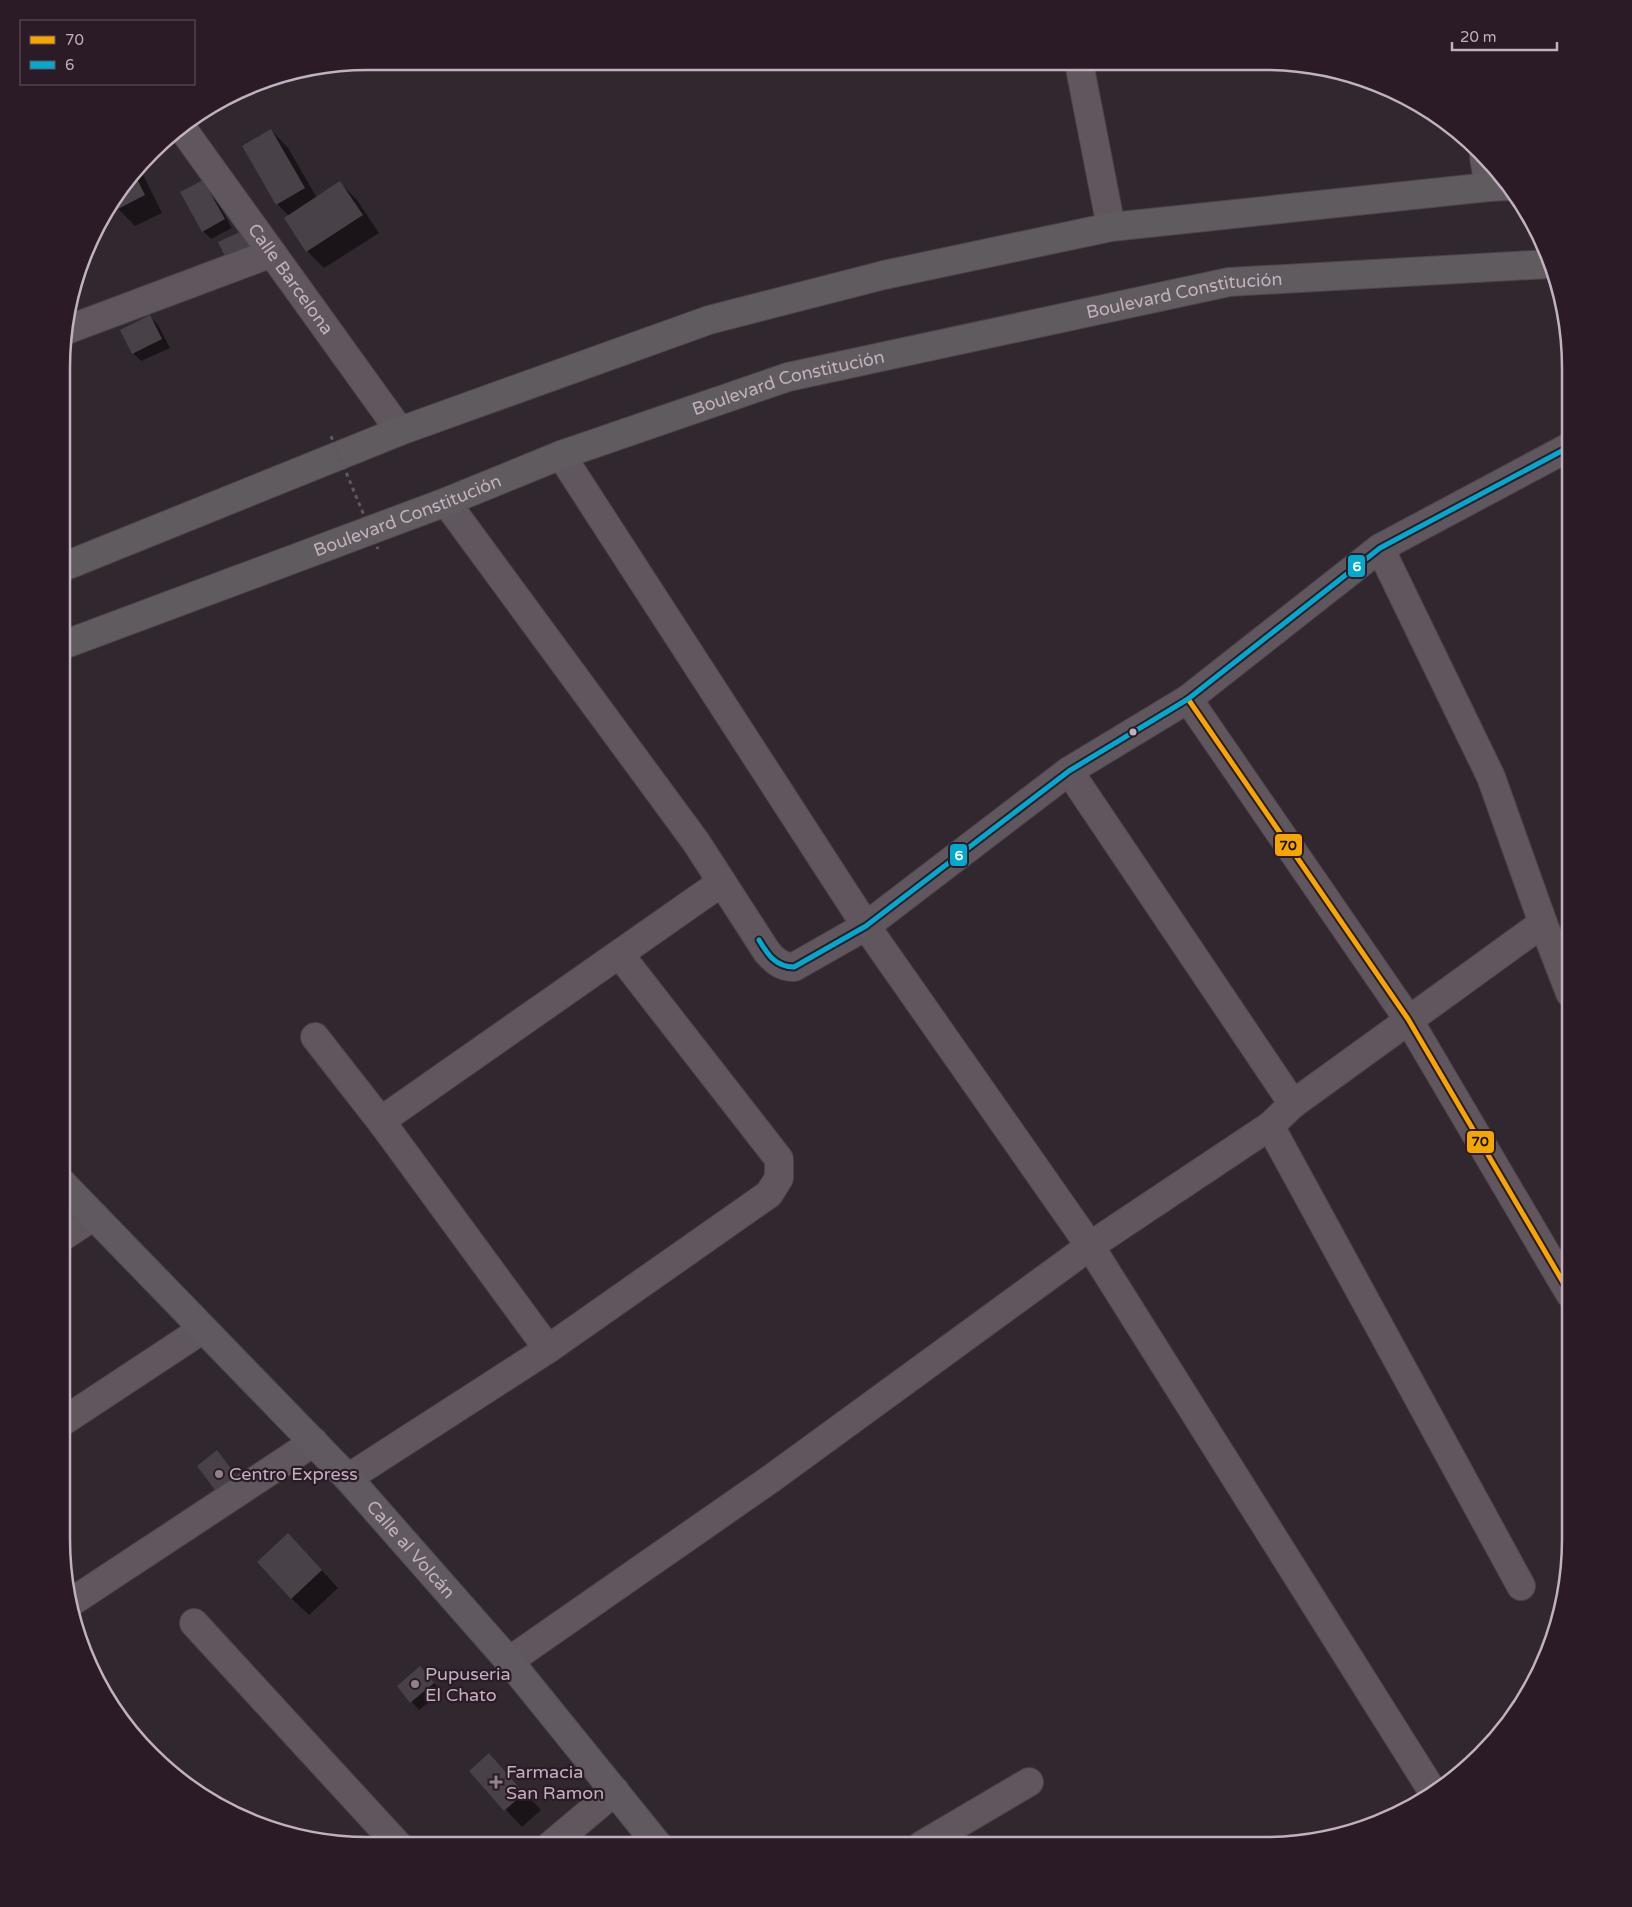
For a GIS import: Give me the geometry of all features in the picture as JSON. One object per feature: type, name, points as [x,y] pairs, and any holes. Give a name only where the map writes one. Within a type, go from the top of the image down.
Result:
[{"type":"highway","points":[[70,564],[400,431],[708,320],[884,275],[1111,227],[1499,187]]},
{"type":"highway","name":"Boulevard Constitución","points":[[70,642],[446,502],[561,455],[788,377],[1229,282],[1543,264]]},
{"type":"main road","name":"Calle al Volcán","points":[[70,1191],[348,1478],[509,1660],[652,1837]]},
{"type":"street","points":[[1080,70],[1111,227]]},
{"type":"street","name":"Calle Barcelona","points":[[186,133],[400,431]]},
{"type":"street","points":[[73,328],[272,253]]},
{"type":"street","points":[[446,502],[696,842],[767,952],[784,967],[794,968],[866,926],[1069,771],[1188,699],[1380,548],[1562,451]]},
{"type":"street","points":[[561,455],[866,926],[1090,1246],[1430,1787]]},
{"type":"street","points":[[1380,548],[1491,777],[1542,923],[1562,973]]},
{"type":"street","points":[[1188,699],[1408,1019],[1562,1280]]},
{"type":"street","points":[[1069,771],[1293,1104]]},
{"type":"street","points":[[383,1124],[392,1113],[722,882]]},
{"type":"street","points":[[509,1660],[772,1478],[1090,1246],[1270,1126],[1293,1104],[1542,923]]},
{"type":"street","points":[[348,1478],[548,1349],[769,1194],[778,1178],[779,1159],[620,955]]},
{"type":"street","points":[[315,1037],[383,1124],[548,1349]]},
{"type":"street","points":[[1270,1126],[1521,1586]]},
{"type":"street","points":[[70,1232],[94,1216]]},
{"type":"street","points":[[70,1417],[203,1328]]},
{"type":"street","points":[[76,1599],[314,1442]]},
{"type":"street","points":[[194,1622],[391,1837]]},
{"type":"street","points":[[936,1837],[1029,1782]]},
{"type":"street","points":[[560,1837],[615,1791]]},
{"type":"path","points":[[331,436],[378,549]]},
{"type":"building","points":[[271,129],[305,188],[276,205],[242,146]]},
{"type":"building","points":[[138,180],[145,195],[116,210],[120,203]]},
{"type":"building","points":[[203,180],[225,219],[202,232],[180,192]]},
{"type":"building","points":[[340,181],[363,215],[306,252],[284,218]]},
{"type":"building","points":[[242,231],[250,249],[227,260],[218,242]]},
{"type":"building","points":[[150,315],[162,339],[132,354],[120,330]]},
{"type":"building","name":"Centro Express","points":[[217,1450],[241,1482],[221,1498],[197,1466]]},
{"type":"building","points":[[288,1533],[322,1570],[291,1599],[257,1562]]},
{"type":"building","name":"Pupuseria El Chato","points":[[420,1666],[434,1683],[410,1703],[397,1686]]},
{"type":"building","name":"Farmacia San Ramon","points":[[489,1753],[524,1793],[504,1811],[469,1771]]},
{"type":"transit line","name":"6","points":[[759,940],[773,959],[782,965],[794,967],[866,926],[1069,771],[1188,699],[1380,548],[1562,451]]},
{"type":"transit line","name":"70","points":[[1188,699],[1408,1019],[1562,1280]]},
{"type":"place","name":"Centro Express","points":[[219,1474]]},
{"type":"place","name":"Pupuseria El Chato","points":[[415,1684]]},
{"type":"place","name":"Farmacia San Ramon","points":[[496,1782]]}]
